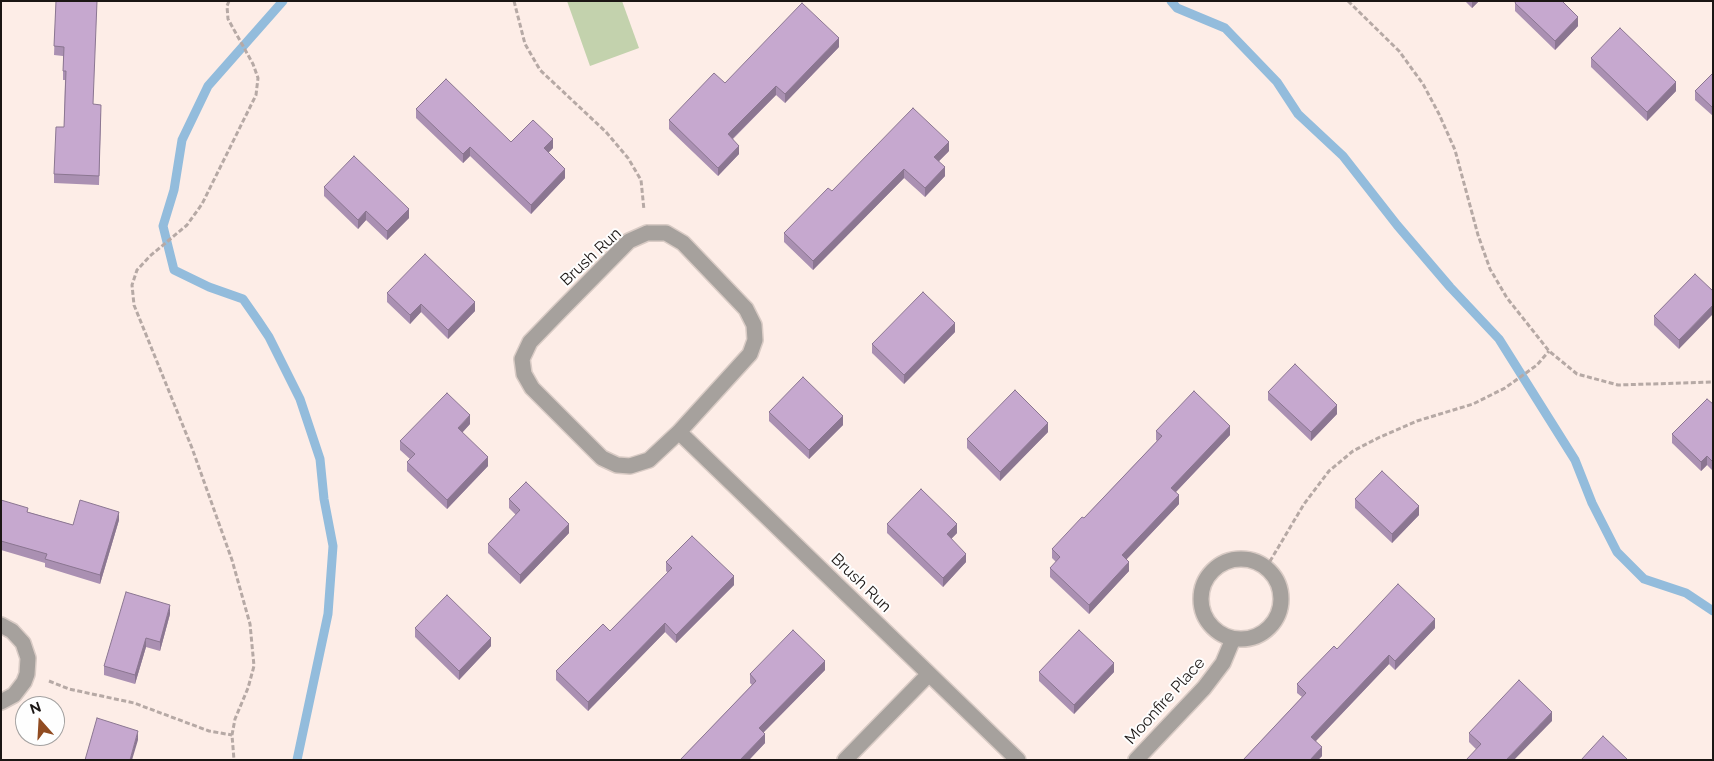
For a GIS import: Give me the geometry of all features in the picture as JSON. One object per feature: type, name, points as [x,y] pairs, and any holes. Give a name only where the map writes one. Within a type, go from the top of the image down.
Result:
[{"type":"street","name":"Brush Run","points":[[648,233],[666,233],[683,243],[746,308],[754,325],[755,340],[750,354],[678,432],[649,460],[630,466],[617,464],[602,458],[532,388],[524,374],[522,359],[530,342],[630,241],[648,233]]},
{"type":"street","name":"Brush Run","points":[[678,432],[1018,760]]},
{"type":"street","points":[[1236,559],[1252,560],[1266,568],[1277,581],[1282,595],[1280,611],[1275,622],[1265,632],[1248,639],[1233,639],[1216,631],[1207,620],[1201,604],[1202,589],[1209,575],[1219,566],[1236,559]]},
{"type":"street","points":[[1,625],[12,631],[23,643],[28,658],[27,674],[24,682],[14,695],[1,702]]},
{"type":"street","name":"Moonfire Place","points":[[1136,760],[1204,688],[1223,663],[1233,639]]},
{"type":"street","points":[[846,760],[929,674]]},
{"type":"path","points":[[229,1],[227,6],[228,19],[253,64],[258,78],[256,95],[202,204],[187,225],[150,256],[137,270],[132,284],[134,305],[202,476],[232,560],[250,624],[254,666],[248,688],[235,719],[232,735],[234,760]]},
{"type":"path","points":[[514,1],[525,44],[540,70],[606,132],[628,158],[640,180],[648,233]]},
{"type":"path","points":[[1348,1],[1400,51],[1423,84],[1456,150],[1478,235],[1490,269],[1507,298],[1549,351],[1577,374],[1618,385],[1713,382]]},
{"type":"path","points":[[1266,568],[1304,504],[1329,471],[1353,451],[1417,421],[1473,404],[1505,388],[1537,365],[1549,351]]},
{"type":"path","points":[[27,674],[69,689],[134,702],[209,731],[232,735]]},
{"type":"green space","points":[[567,1],[622,1],[639,48],[590,66]]},
{"type":"building","points":[[56,1],[97,1],[93,104],[101,105],[99,176],[54,174],[56,127],[64,127],[66,71],[63,71],[64,47],[54,46]]},
{"type":"building","points":[[1516,1],[1562,1],[1578,17],[1555,41],[1515,3]]},
{"type":"building","points":[[802,3],[839,38],[785,94],[776,86],[728,134],[739,146],[718,168],[669,120],[714,73],[725,83]]},
{"type":"building","points":[[1620,28],[1676,82],[1647,112],[1591,58]]},
{"type":"building","points":[[1713,73],[1713,108],[1695,91]]},
{"type":"building","points":[[446,79],[511,142],[533,120],[553,139],[544,148],[565,169],[531,205],[470,147],[463,154],[416,109]]},
{"type":"building","points":[[913,108],[949,142],[934,157],[945,167],[925,188],[904,169],[813,261],[784,233],[828,188],[832,191]]},
{"type":"building","points":[[354,156],[409,209],[387,231],[366,211],[358,220],[324,187]]},
{"type":"building","points":[[425,254],[475,302],[448,330],[421,304],[410,315],[387,293]]},
{"type":"building","points":[[1695,274],[1713,291],[1713,305],[1679,340],[1654,316]]},
{"type":"building","points":[[923,292],[955,323],[904,375],[872,344]]},
{"type":"building","points":[[1295,364],[1337,405],[1311,432],[1268,392]]},
{"type":"building","points":[[803,377],[843,416],[809,450],[769,412]]},
{"type":"building","points":[[1015,390],[1048,423],[1000,472],[967,439]]},
{"type":"building","points":[[1194,391],[1230,426],[1171,488],[1179,495],[1122,555],[1129,562],[1089,605],[1050,568],[1060,557],[1052,549],[1162,436],[1156,431]]},
{"type":"building","points":[[447,393],[470,415],[458,428],[488,457],[447,500],[407,462],[415,454],[400,441]]},
{"type":"building","points":[[1707,399],[1713,404],[1713,462],[1707,456],[1701,462],[1672,434]]},
{"type":"building","points":[[1382,471],[1419,506],[1392,534],[1355,499]]},
{"type":"building","points":[[526,482],[569,524],[520,575],[488,544],[520,510],[509,499]]},
{"type":"building","points":[[921,489],[957,524],[947,534],[966,554],[943,578],[887,524]]},
{"type":"building","points":[[1,500],[28,508],[27,512],[73,525],[80,500],[119,512],[100,575],[45,559],[47,554],[1,541]]},
{"type":"building","points":[[692,536],[734,576],[676,635],[665,623],[588,702],[556,671],[603,624],[610,631],[672,568],[666,562]]},
{"type":"building","points":[[1398,584],[1435,619],[1395,661],[1389,655],[1311,737],[1322,747],[1310,760],[1243,760],[1306,693],[1297,684],[1334,646],[1337,649]]},
{"type":"building","points":[[126,592],[170,605],[160,642],[146,638],[135,675],[104,666]]},
{"type":"building","points":[[447,595],[491,638],[459,671],[415,628]]},
{"type":"building","points":[[793,630],[825,661],[759,728],[765,734],[740,760],[680,760],[756,681],[750,674]]},
{"type":"building","points":[[1079,630],[1114,663],[1074,705],[1039,672]]},
{"type":"building","points":[[1519,680],[1552,712],[1506,760],[1466,760],[1481,744],[1469,733]]},
{"type":"building","points":[[97,718],[138,731],[130,760],[85,760]]},
{"type":"building","points":[[1603,736],[1628,760],[1581,760]]},
{"type":"waterway","points":[[283,1],[208,86],[182,140],[174,190],[163,226],[174,270],[209,287],[243,299],[257,319],[269,337],[300,399],[320,459],[324,499],[333,546],[328,614],[297,760]]},
{"type":"waterway","points":[[1171,1],[1177,8],[1225,28],[1277,82],[1298,114],[1343,156],[1397,225],[1450,287],[1499,339],[1575,460],[1592,503],[1617,552],[1644,579],[1686,593],[1713,611]]}]
